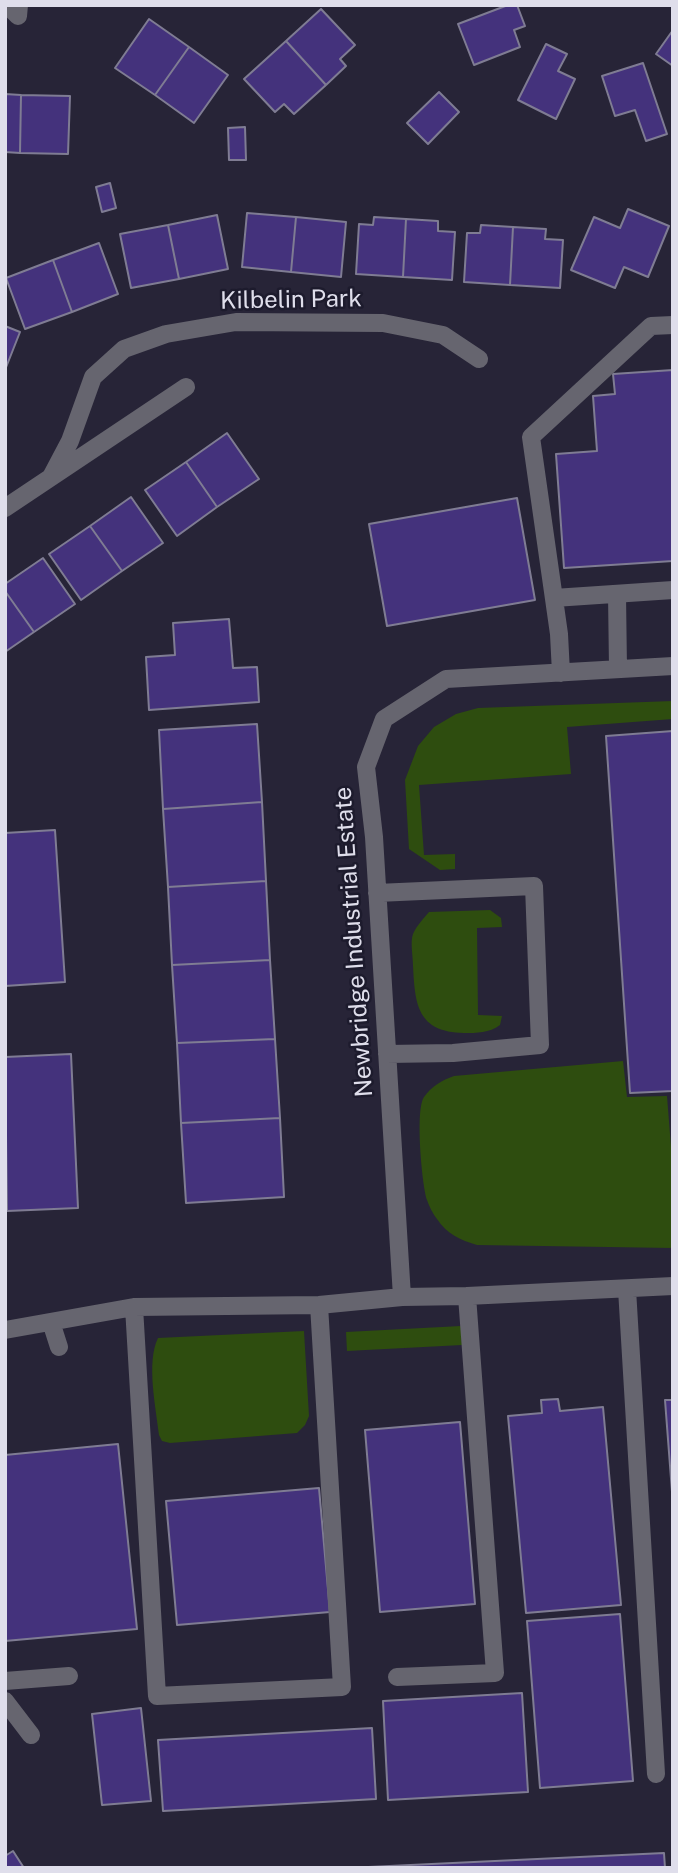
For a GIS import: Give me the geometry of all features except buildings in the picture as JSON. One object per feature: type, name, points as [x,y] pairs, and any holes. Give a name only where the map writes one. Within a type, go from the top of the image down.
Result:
[{"type":"street","points":[[8,5],[18,16],[19,5]]},
{"type":"street","name":"Kilbelin Park","points":[[51,477],[70,441],[93,377],[124,349],[166,334],[236,322],[383,323],[443,335],[479,359]]},
{"type":"street","points":[[561,673],[559,634],[531,436],[651,326],[673,325]]},
{"type":"street","name":"Kilbelin Park","points":[[5,508],[186,387]]},
{"type":"street","points":[[554,598],[673,590]]},
{"type":"street","points":[[617,594],[618,670]]},
{"type":"street","name":"Newbridge Industrial Estate","points":[[402,1297],[377,892],[366,767],[384,719],[446,679],[673,666]]},
{"type":"street","points":[[377,892],[534,886],[540,1045],[387,1054]]},
{"type":"street","points":[[5,1330],[134,1307],[319,1305],[402,1297],[673,1286]]},
{"type":"street","points":[[627,1289],[656,1774]]},
{"type":"street","points":[[397,1677],[495,1673],[467,1296]]},
{"type":"street","points":[[134,1307],[157,1696],[342,1687],[319,1305]]},
{"type":"street","points":[[51,1322],[59,1348]]},
{"type":"street","points":[[5,1681],[69,1676]]},
{"type":"street","points":[[5,1701],[31,1735]]},
{"type":"green space","points":[[673,701],[673,719],[567,727],[571,774],[419,785],[424,855],[455,854],[455,869],[440,870],[409,849],[405,780],[418,746],[434,727],[456,714],[478,708]]},
{"type":"green space","points":[[490,910],[501,918],[502,927],[477,928],[478,1015],[502,1016],[500,1025],[474,1033],[436,1027],[422,1013],[415,992],[413,934],[429,912]]},
{"type":"green space","points":[[623,1061],[627,1097],[667,1096],[673,1172],[673,1248],[477,1245],[454,1236],[445,1229],[427,1200],[421,1164],[421,1105],[430,1090],[454,1076]]},
{"type":"green space","points":[[461,1326],[462,1345],[347,1351],[346,1332]]},
{"type":"green space","points":[[304,1331],[309,1416],[297,1433],[170,1443],[162,1441],[159,1435],[152,1372],[154,1348],[158,1338]]}]
